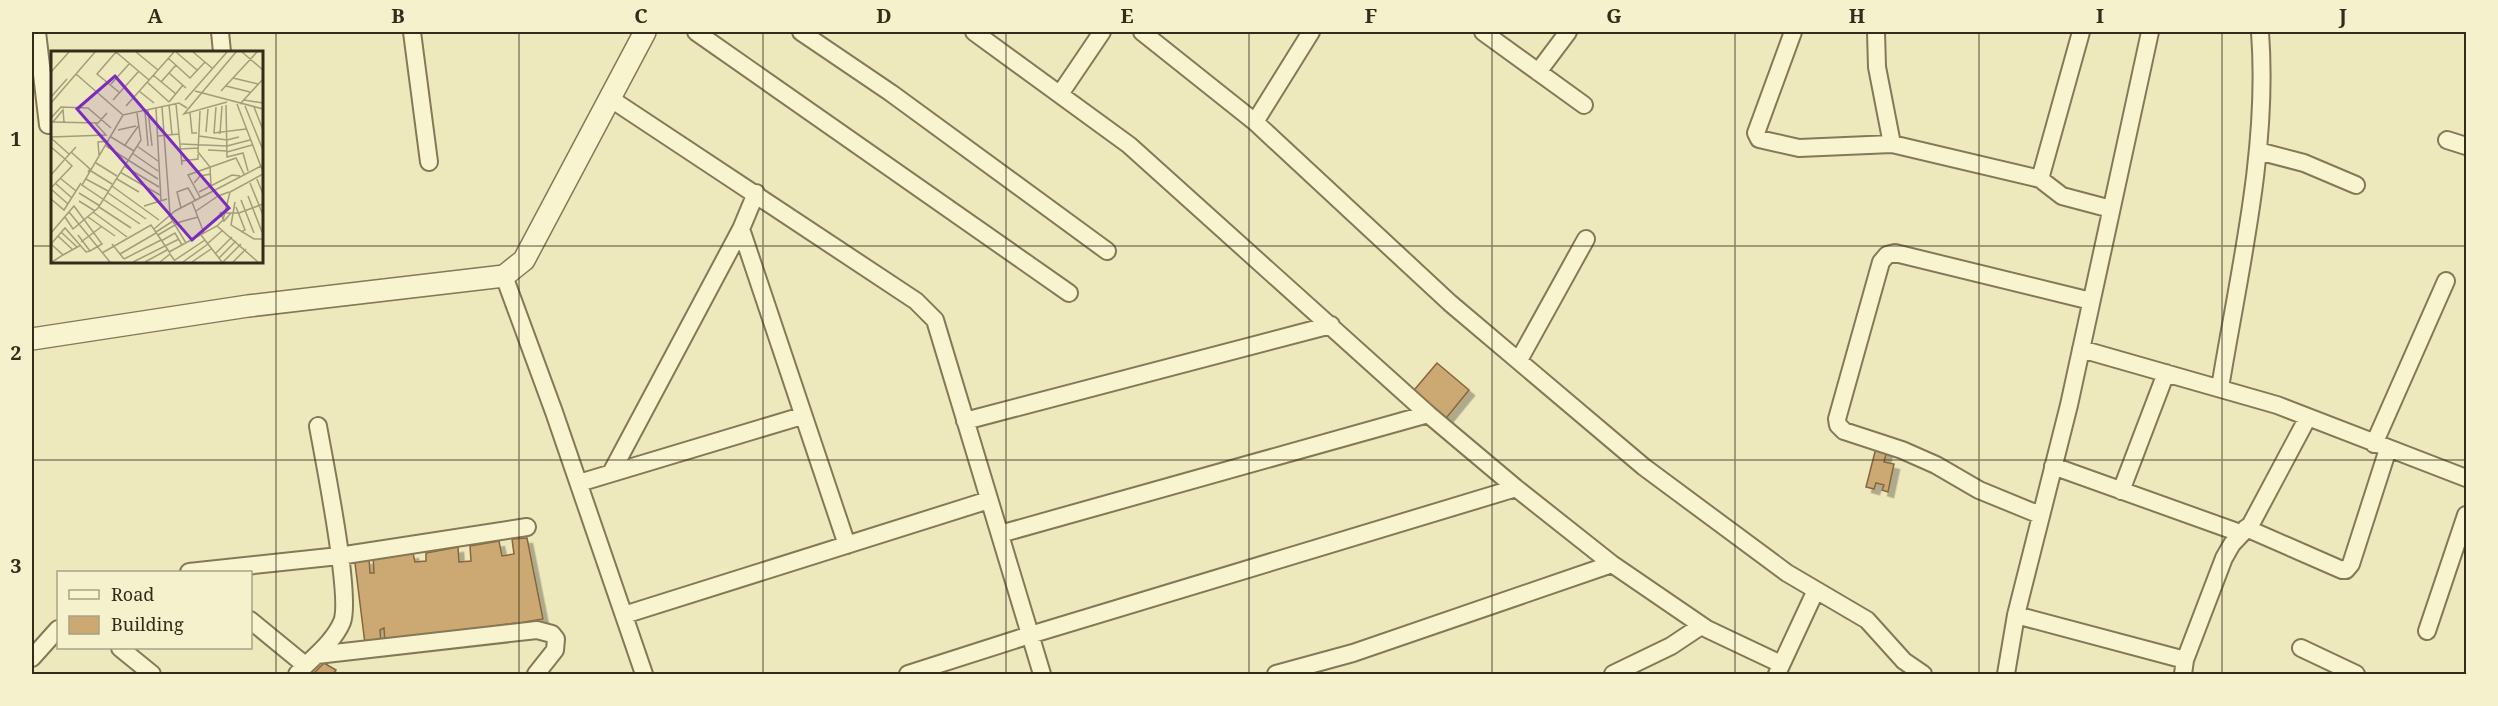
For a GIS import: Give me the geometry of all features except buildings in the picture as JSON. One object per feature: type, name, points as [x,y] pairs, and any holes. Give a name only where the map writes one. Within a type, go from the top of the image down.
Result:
[{"type":"street","points":[[37,32],[44,126]]},
{"type":"street","points":[[220,32],[222,51]]},
{"type":"street","points":[[412,32],[429,162]]},
{"type":"street","points":[[32,339],[248,306],[504,276],[524,260],[645,32]]},
{"type":"street","points":[[696,32],[1069,293]]},
{"type":"street","points":[[801,32],[891,93],[1107,251]]},
{"type":"street","points":[[974,32],[1129,144],[1428,414],[1612,564],[1701,626],[1779,669],[1816,590]]},
{"type":"street","points":[[1060,94],[1102,32]]},
{"type":"street","points":[[1142,32],[1255,122],[1450,303],[1644,466],[1787,573],[1867,620],[1904,661],[1923,675]]},
{"type":"street","points":[[1255,122],[1311,32]]},
{"type":"street","points":[[1483,32],[1584,105]]},
{"type":"street","points":[[1538,72],[1568,32]]},
{"type":"street","points":[[1793,32],[1756,137],[1799,148],[1892,144],[2040,179],[2062,196],[2111,209]]},
{"type":"street","points":[[1876,32],[1877,68],[1892,144]]},
{"type":"street","points":[[2040,179],[2081,32]]},
{"type":"street","points":[[2006,675],[2016,615],[2081,349],[2150,32]]},
{"type":"street","points":[[2220,388],[2258,151],[2263,64],[2260,32]]},
{"type":"street","points":[[611,99],[916,301],[935,320],[1042,675]]},
{"type":"street","points":[[2447,140],[2466,146]]},
{"type":"street","points":[[2258,151],[2304,163],[2356,185]]},
{"type":"street","points":[[611,473],[741,229],[756,194]]},
{"type":"street","points":[[741,229],[847,545]]},
{"type":"street","points":[[1519,360],[1586,239]]},
{"type":"street","points":[[2040,515],[1979,490],[1936,465],[1902,450],[1844,431],[1838,425],[1837,418],[1881,262],[1887,255],[1895,253],[2091,301]]},
{"type":"street","points":[[504,276],[579,483],[624,615],[640,672]]},
{"type":"street","points":[[2053,466],[2243,531],[2346,570],[2351,564],[2381,446],[2446,281]]},
{"type":"street","points":[[965,421],[1331,325]]},
{"type":"street","points":[[2081,349],[2277,405],[2307,419],[2466,478]]},
{"type":"street","points":[[2121,491],[2166,373]]},
{"type":"street","points":[[1000,534],[1428,414]]},
{"type":"street","points":[[579,483],[802,416]]},
{"type":"street","points":[[2016,615],[2184,667],[2224,558],[2243,531],[2251,524],[2307,419]]},
{"type":"street","points":[[306,665],[342,622],[344,610],[339,556],[318,426]]},
{"type":"street","points":[[908,675],[1030,635],[1516,488]]},
{"type":"street","points":[[624,615],[989,500]]},
{"type":"street","points":[[2427,631],[2466,515]]},
{"type":"street","points":[[203,571],[339,556],[527,527]]},
{"type":"street","points":[[1276,675],[1353,653],[1612,564]]},
{"type":"street","points":[[252,622],[306,665],[537,630],[552,634],[556,639],[555,650],[536,675]]},
{"type":"street","points":[[1613,675],[1671,646],[1701,626]]},
{"type":"street","points":[[32,658],[57,630]]},
{"type":"street","points":[[2301,648],[2356,675]]},
{"type":"street","points":[[121,649],[152,675]]}]
